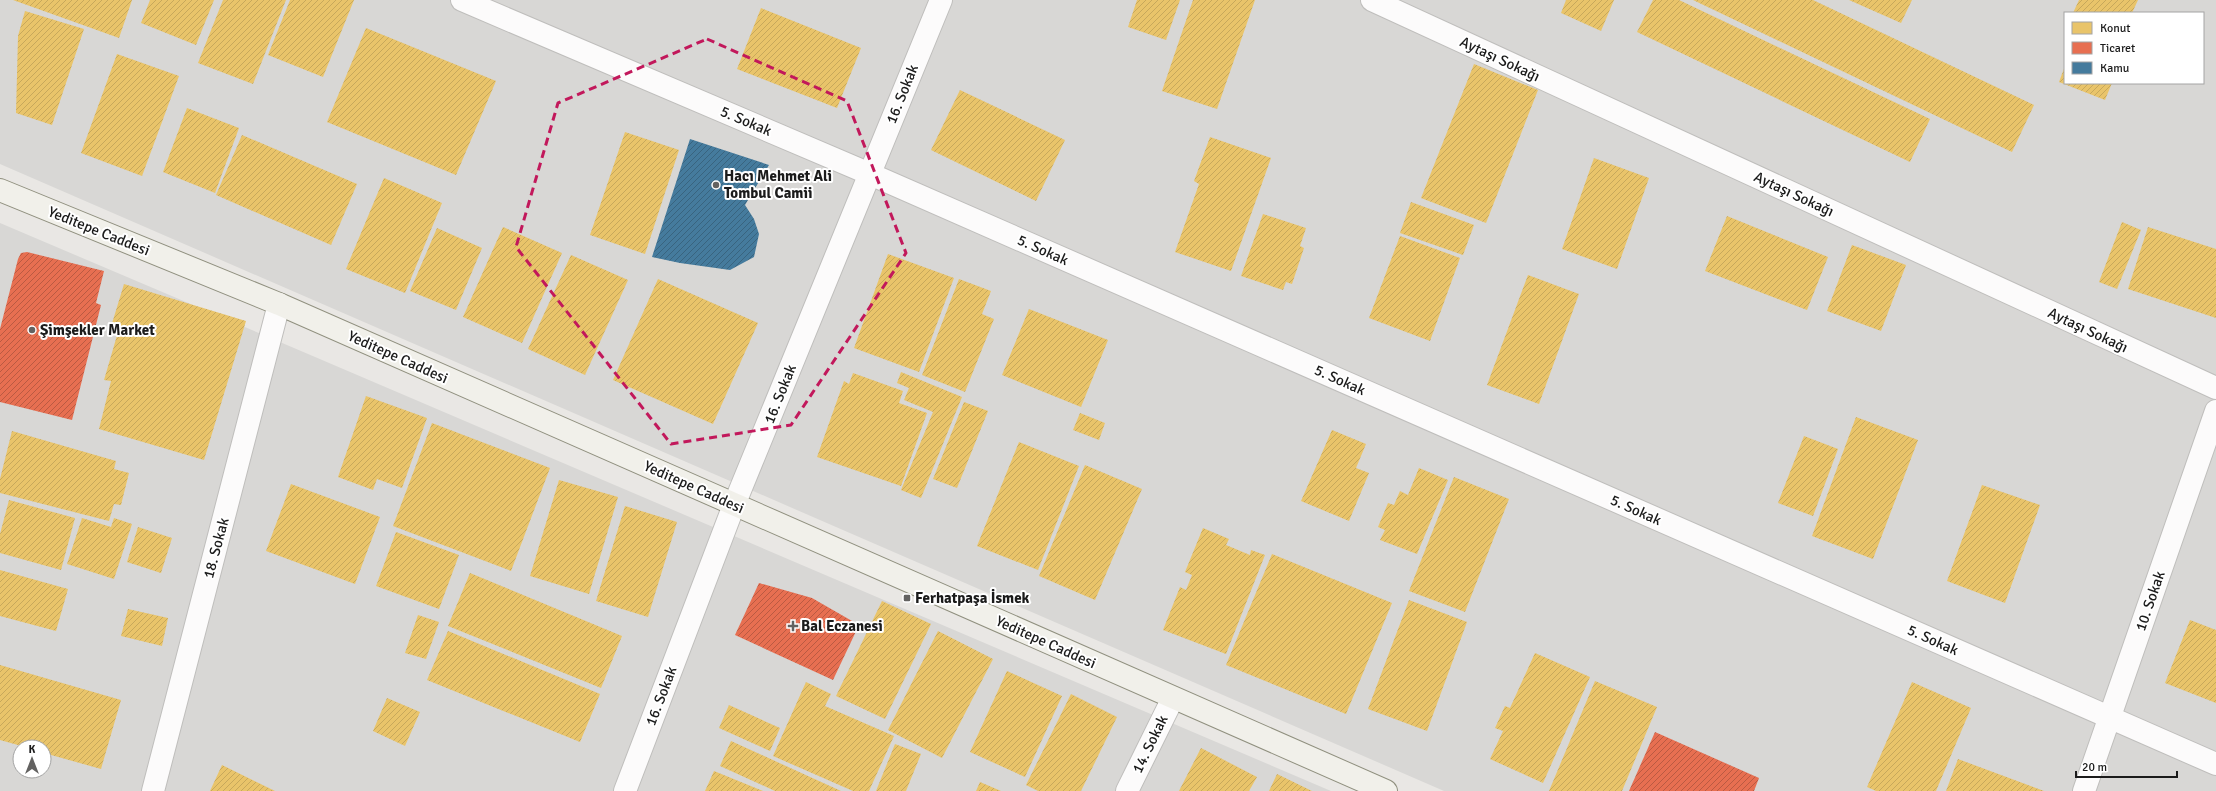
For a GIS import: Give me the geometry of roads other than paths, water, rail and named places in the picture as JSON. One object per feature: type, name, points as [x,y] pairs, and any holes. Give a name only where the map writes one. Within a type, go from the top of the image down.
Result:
[{"type":"street","name":"5. Sokak","points":[[462,0],[870,174],[2216,764]]},
{"type":"street","name":"16. Sokak","points":[[625,791],[734,505],[941,0]]},
{"type":"street","name":"Aytaşı Sokağı","points":[[1372,0],[2216,388]]},
{"type":"street","name":"Yeditepe Caddesi","points":[[0,190],[279,304],[1386,791]]},
{"type":"street","name":"18. Sokak","points":[[153,791],[279,304]]},
{"type":"street","name":"10. Sokak","points":[[2084,791],[2216,411]]},
{"type":"street","name":"14. Sokak","points":[[1127,791],[1173,698]]},
{"type":"place","name":"Hacı Mehmet Ali Tombul Camii","points":[[716,185]]},
{"type":"place","name":"Şimşekler Market","points":[[32,330]]},
{"type":"place","name":"Ferhatpaşa İsmek","points":[[907,598]]},
{"type":"place","name":"Bal Eczanesi","points":[[793,626]]}]
